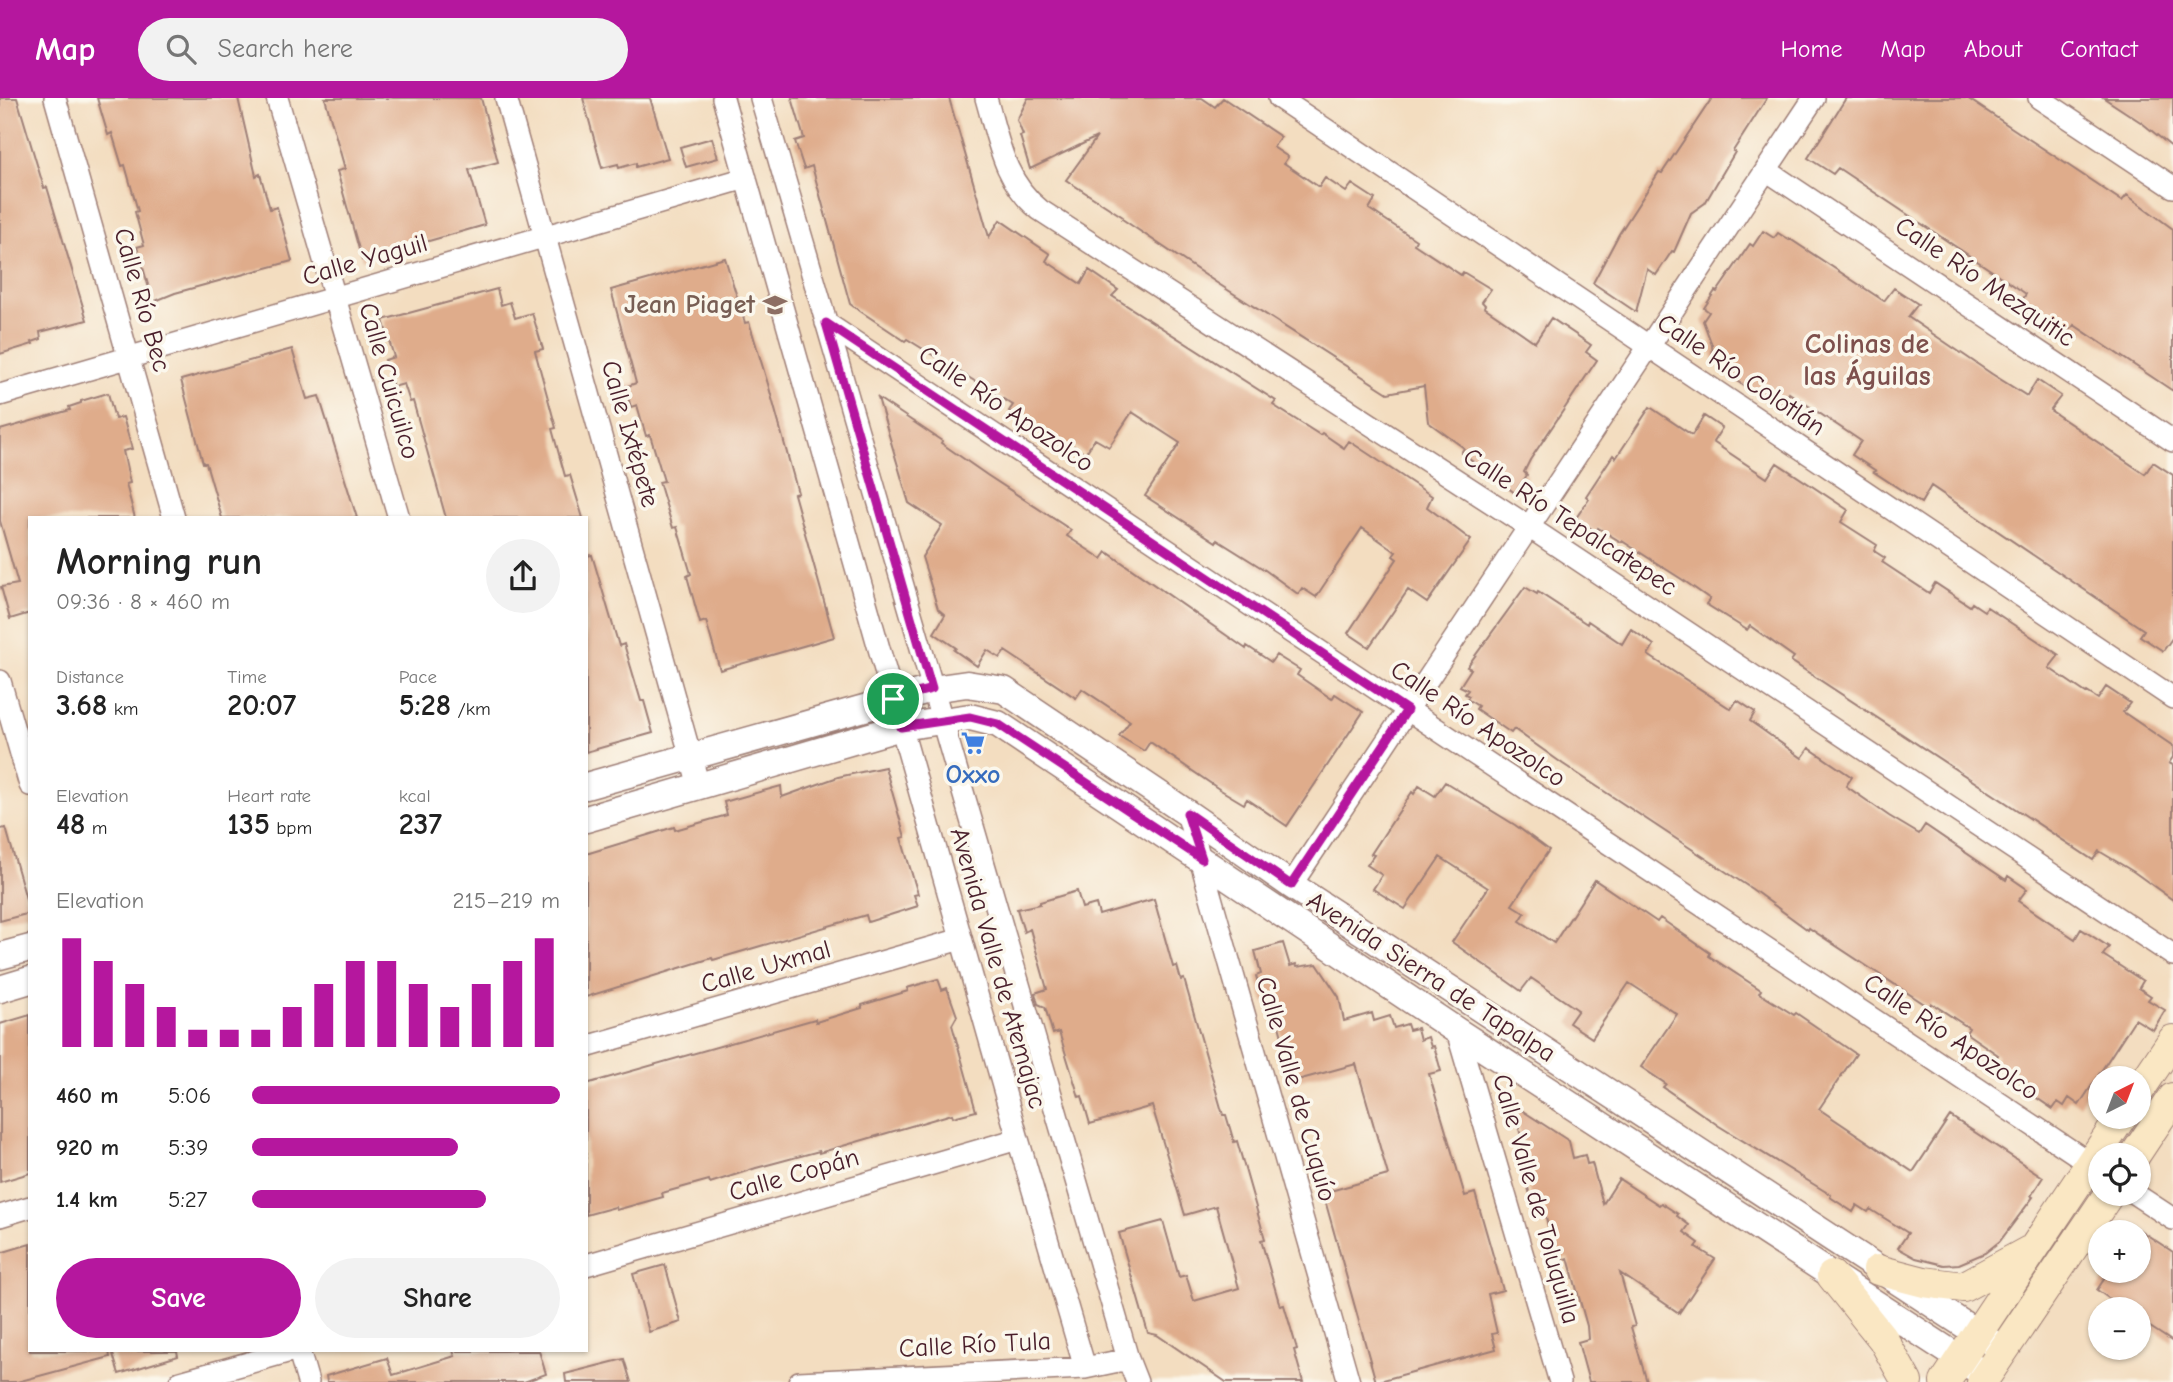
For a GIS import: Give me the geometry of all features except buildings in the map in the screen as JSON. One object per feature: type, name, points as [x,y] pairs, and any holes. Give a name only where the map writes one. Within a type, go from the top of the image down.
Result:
[{"type":"main road","points":[[2151,1073],[2173,1040]]},
{"type":"main road","points":[[2143,1143],[2173,1098]]},
{"type":"main road","points":[[1960,1358],[2035,1247],[2088,1176]]},
{"type":"main road","name":"Avenida Sierra de Tapalpa","points":[[1984,1379],[2101,1206]]},
{"type":"main road","points":[[1878,1270],[1924,1282],[1963,1287],[2035,1247]]},
{"type":"main road","points":[[1832,1276],[1883,1339],[1907,1382]]},
{"type":"street","name":"Calle Río Bec","points":[[55,98],[173,516]]},
{"type":"street","name":"Calle Cuicuilco","points":[[277,98],[398,516]]},
{"type":"street","name":"Calle Ixtépete","points":[[506,98],[699,786]]},
{"type":"street","name":"Avenida Valle de Atemajac","points":[[723,98],[1018,1139],[1086,1368]]},
{"type":"street","name":"Avenida Valle de Atemajac","points":[[761,98],[1128,1359]]},
{"type":"street","name":"Calle Río Tepalcatepec","points":[[986,98],[1004,162],[1019,190],[1034,205],[1529,527],[2173,955]]},
{"type":"street","name":"Calle Río Colotlán","points":[[1279,98],[2173,698]]},
{"type":"street","points":[[1291,885],[1814,98]]},
{"type":"street","points":[[2039,98],[2173,187]]},
{"type":"street","name":"Calle Río Mezquitic","points":[[1766,170],[2173,441]]},
{"type":"street","name":"Calle Yaguil","points":[[0,395],[746,178]]},
{"type":"street","name":"Calle Río Apozolco","points":[[826,323],[2088,1162]]},
{"type":"street","points":[[0,681],[28,778]]},
{"type":"street","name":"Avenida Sierra de Tapalpa","points":[[588,785],[932,689],[967,684],[1004,690],[1291,885],[1878,1270],[1960,1358],[1984,1379]]},
{"type":"street","name":"Avenida Sierra de Tapalpa","points":[[588,818],[901,727],[970,717],[998,724],[1457,1031],[1960,1358],[2003,1350]]},
{"type":"street","name":"Calle Valle de Cuquío","points":[[1187,813],[1349,1382]]},
{"type":"street","name":"Calle Uxmal","points":[[588,1046],[961,939]]},
{"type":"street","points":[[0,956],[28,949]]},
{"type":"street","points":[[0,989],[28,981]]},
{"type":"street","name":"Calle Valle de Toluquilla","points":[[1457,1031],[1560,1382]]},
{"type":"street","name":"Calle Copán","points":[[588,1264],[1018,1139]]},
{"type":"street","points":[[2151,1205],[2173,1219]]},
{"type":"street","points":[[0,1216],[28,1208]]},
{"type":"street","points":[[180,1382],[287,1352]]},
{"type":"street","points":[[299,1352],[308,1382]]},
{"type":"street","points":[[1128,1359],[1137,1382]]},
{"type":"street","name":"Calle Río Tula","points":[[799,1382],[1086,1368],[1128,1359]]},
{"type":"place","name":"Jean Piaget","points":[[775,305]]},
{"type":"place","name":"Oxxo","points":[[973,743]]},
{"type":"district","name":"Colinas de las Águilas","points":[[1867,360]]},
{"type":"route","points":[[826,323],[1407,710],[1291,885],[1187,813],[1202,859],[998,724],[970,717],[901,727],[893,699],[932,689],[826,323]]}]
